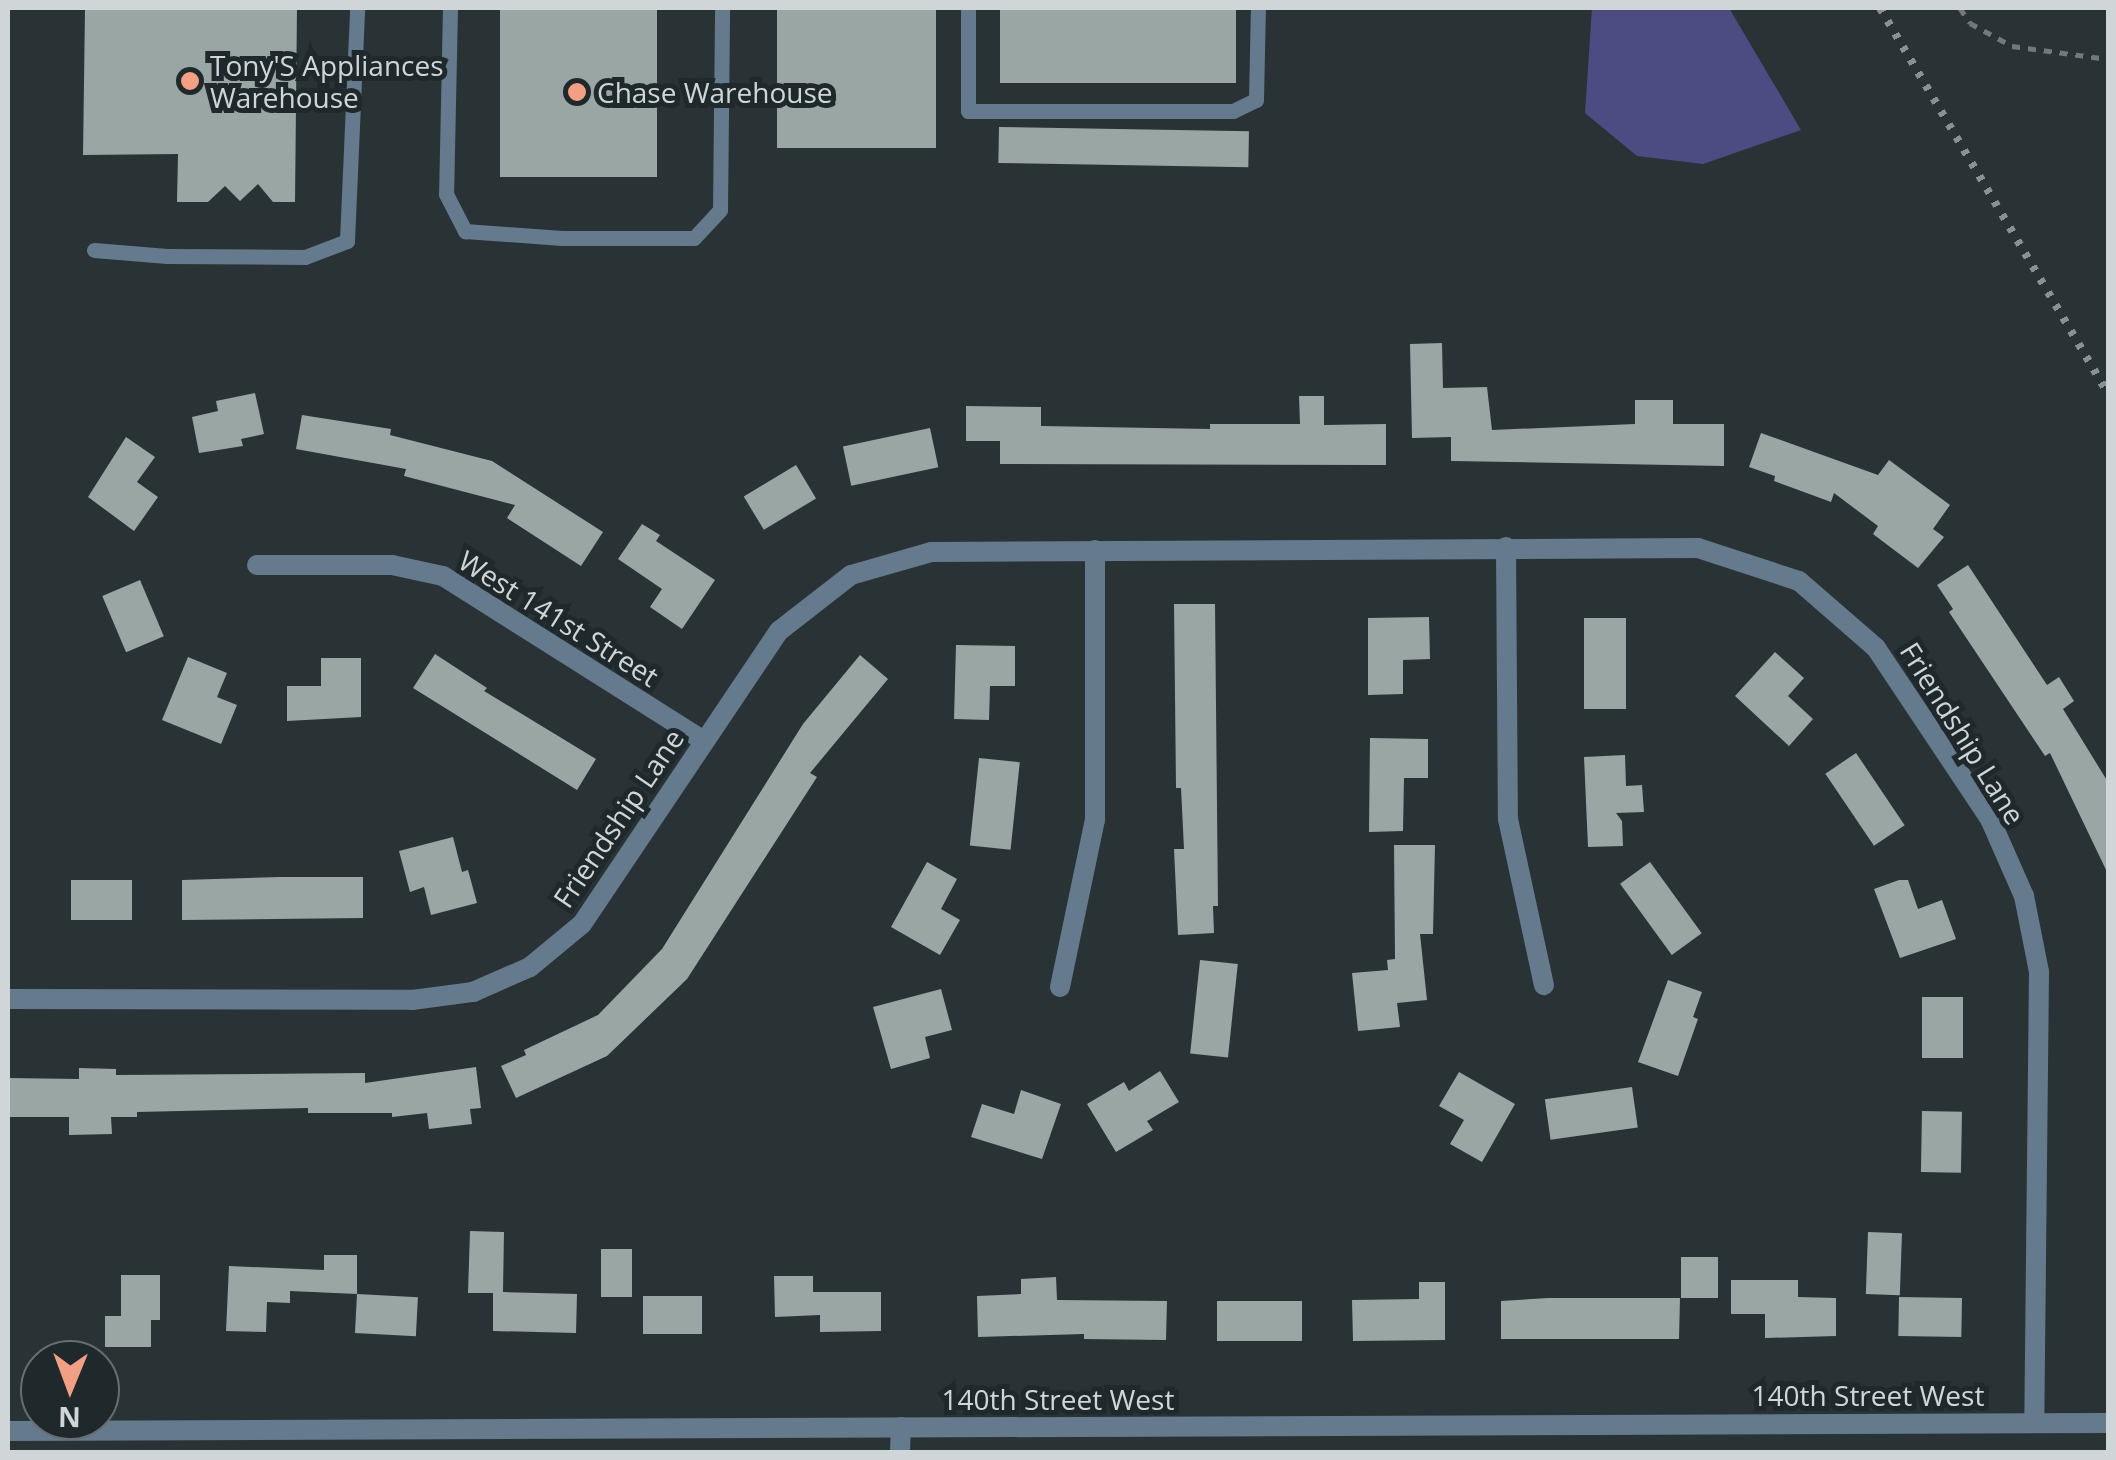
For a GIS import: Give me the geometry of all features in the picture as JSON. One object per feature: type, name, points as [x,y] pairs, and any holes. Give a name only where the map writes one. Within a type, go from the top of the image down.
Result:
[{"type":"street","points":[[1506,547],[1508,819],[1544,985]]},
{"type":"street","name":"Friendship Lane","points":[[8,999],[412,1000],[473,992],[530,967],[582,924],[779,631],[851,575],[931,552],[1698,548],[1799,582],[1876,648],[1990,819],[2024,896],[2039,972],[2034,1422]]},
{"type":"street","points":[[1060,987],[1095,820],[1094,550]]},
{"type":"street","name":"West 141st Street","points":[[258,565],[392,564],[443,576],[704,740]]},
{"type":"street","name":"140th Street West","points":[[8,1431],[2108,1422]]},
{"type":"street","points":[[900,1427],[900,1452]]},
{"type":"lane","points":[[94,250],[167,256],[304,257],[347,242],[357,8]]},
{"type":"lane","points":[[450,8],[446,194],[465,231],[562,238],[694,238],[720,210],[722,8]]},
{"type":"lane","points":[[968,8],[968,111],[1195,112],[1233,112],[1256,100],[1258,8]]},
{"type":"path","points":[[1960,8],[1970,23],[2012,46],[2108,60]]},
{"type":"shaded area","points":[[1592,8],[1729,8],[1801,130],[1703,164],[1637,156],[1585,113]]},
{"type":"building","name":"Tony'S Appliances Warehouse","points":[[85,8],[297,8],[295,202],[273,202],[258,184],[240,201],[225,186],[208,202],[177,202],[178,154],[83,155]]},
{"type":"building","name":"Chase Warehouse","points":[[500,8],[657,8],[657,177],[500,177]]},
{"type":"building","points":[[777,8],[936,8],[936,148],[777,148]]},
{"type":"building","points":[[1000,8],[1236,8],[1236,83],[1000,83]]},
{"type":"building","points":[[999,127],[1249,131],[1248,167],[998,163]]},
{"type":"building","points":[[1442,343],[1443,388],[1487,387],[1492,430],[1635,424],[1635,400],[1673,400],[1673,424],[1724,424],[1724,466],[1451,461],[1451,437],[1412,438],[1410,344]]},
{"type":"building","points":[[255,393],[264,434],[241,439],[243,446],[199,453],[192,417],[218,411],[216,401]]},
{"type":"building","points":[[1299,396],[1324,396],[1324,425],[1386,424],[1386,465],[1000,464],[1000,441],[966,441],[966,406],[1041,407],[1041,426],[1210,429],[1210,424],[1300,424]]},
{"type":"building","points":[[302,415],[391,429],[390,435],[492,461],[603,532],[581,566],[507,518],[515,505],[404,476],[406,469],[296,449]]},
{"type":"building","points":[[930,428],[938,467],[851,486],[843,447]]},
{"type":"building","points":[[1761,433],[1878,475],[1889,460],[1950,505],[1933,529],[1944,537],[1918,568],[1873,534],[1878,526],[1834,493],[1831,502],[1774,481],[1775,476],[1749,467]]},
{"type":"building","points":[[126,437],[155,457],[137,482],[158,497],[134,531],[88,497]]},
{"type":"building","points":[[796,465],[816,498],[764,530],[744,496]]},
{"type":"building","points":[[642,524],[660,535],[656,541],[715,580],[682,629],[650,607],[662,589],[618,559]]},
{"type":"building","points":[[1968,565],[2047,685],[2059,677],[2074,701],[2063,709],[2108,782],[2108,874],[2050,753],[2045,756],[1949,612],[1953,609],[1937,585]]},
{"type":"building","points":[[140,580],[164,636],[126,652],[102,596]]},
{"type":"building","points":[[1174,604],[1215,604],[1218,906],[1213,906],[1214,933],[1178,935],[1174,849],[1184,849],[1181,788],[1176,788]]},
{"type":"building","points":[[1429,617],[1430,659],[1403,660],[1403,694],[1368,695],[1368,618]]},
{"type":"building","points":[[1584,618],[1626,618],[1626,709],[1584,709]]},
{"type":"building","points":[[956,645],[1015,646],[1015,686],[990,686],[989,720],[954,719]]},
{"type":"building","points":[[1775,652],[1804,678],[1788,696],[1813,719],[1789,746],[1735,696]]},
{"type":"building","points":[[435,654],[487,688],[484,691],[596,759],[577,790],[413,688]]},
{"type":"building","points":[[860,655],[888,679],[810,773],[817,777],[687,979],[607,1056],[516,1098],[501,1066],[526,1055],[524,1050],[598,1015],[662,949],[803,724]]},
{"type":"building","points":[[188,657],[227,673],[217,697],[237,705],[221,744],[162,720]]},
{"type":"building","points":[[321,658],[361,658],[361,717],[287,721],[287,686],[321,686]]},
{"type":"building","points":[[1370,738],[1428,739],[1428,778],[1404,778],[1403,831],[1369,832]]},
{"type":"building","points":[[1856,753],[1905,825],[1874,846],[1825,774]]},
{"type":"building","points":[[1625,755],[1626,786],[1642,785],[1644,812],[1616,813],[1622,821],[1623,846],[1588,847],[1584,757]]},
{"type":"building","points":[[979,758],[1020,762],[1011,850],[970,846]]},
{"type":"building","points":[[453,837],[462,872],[468,870],[477,903],[431,915],[424,887],[410,892],[399,851]]},
{"type":"building","points":[[1394,845],[1435,845],[1433,934],[1420,934],[1427,1000],[1397,1003],[1400,1027],[1358,1031],[1352,973],[1388,970],[1387,960],[1395,959]]},
{"type":"building","points":[[927,862],[957,879],[941,909],[960,920],[940,955],[891,927]]},
{"type":"building","points":[[1650,862],[1702,933],[1672,955],[1620,884]]},
{"type":"building","points":[[363,877],[363,918],[182,920],[182,880]]},
{"type":"building","points":[[71,880],[132,880],[132,920],[71,920]]},
{"type":"building","points":[[1908,880],[1918,909],[1942,900],[1956,939],[1900,958],[1874,889]]},
{"type":"building","points":[[1200,960],[1238,964],[1228,1057],[1190,1053]]},
{"type":"building","points":[[1668,980],[1702,992],[1693,1017],[1698,1019],[1678,1076],[1638,1062]]},
{"type":"building","points":[[941,989],[952,1030],[925,1037],[930,1058],[891,1069],[873,1007]]},
{"type":"building","points":[[1922,997],[1963,997],[1963,1058],[1922,1058]]},
{"type":"building","points":[[476,1067],[481,1108],[470,1109],[472,1124],[429,1129],[427,1113],[392,1117],[392,1113],[308,1113],[308,1108],[137,1112],[137,1117],[111,1117],[112,1134],[69,1135],[69,1117],[8,1117],[8,1078],[79,1079],[79,1068],[116,1069],[116,1075],[365,1073],[365,1083]]},
{"type":"building","points":[[1160,1071],[1179,1102],[1147,1121],[1153,1130],[1116,1152],[1087,1104],[1124,1082],[1129,1091]]},
{"type":"building","points":[[1459,1072],[1515,1104],[1482,1162],[1450,1144],[1464,1120],[1439,1106]]},
{"type":"building","points":[[1632,1087],[1638,1128],[1551,1140],[1545,1099]]},
{"type":"building","points":[[1021,1090],[1061,1104],[1042,1159],[971,1137],[982,1104],[1014,1114]]},
{"type":"building","points":[[1922,1111],[1962,1112],[1961,1173],[1921,1172]]},
{"type":"building","points":[[470,1231],[504,1232],[503,1292],[577,1294],[576,1333],[493,1331],[493,1293],[468,1293]]},
{"type":"building","points":[[1868,1232],[1902,1233],[1900,1295],[1866,1294]]},
{"type":"building","points":[[601,1249],[632,1249],[632,1297],[601,1297]]},
{"type":"building","points":[[324,1255],[357,1255],[357,1294],[290,1291],[290,1303],[267,1302],[266,1332],[226,1331],[229,1266],[324,1270]]},
{"type":"building","points":[[1681,1257],[1718,1257],[1718,1298],[1681,1298]]},
{"type":"building","points":[[121,1275],[160,1275],[160,1320],[151,1320],[151,1347],[120,1347],[120,1340],[105,1340],[105,1316],[121,1316]]},
{"type":"building","points":[[774,1276],[813,1276],[813,1292],[881,1292],[881,1331],[820,1332],[820,1315],[775,1317]]},
{"type":"building","points":[[1056,1277],[1057,1300],[1167,1301],[1166,1340],[1084,1339],[1084,1334],[978,1337],[977,1296],[1021,1294],[1021,1279]]},
{"type":"building","points":[[1731,1280],[1798,1280],[1798,1297],[1836,1298],[1836,1336],[1765,1338],[1765,1314],[1731,1314]]},
{"type":"building","points":[[1419,1282],[1445,1282],[1445,1340],[1353,1341],[1352,1300],[1419,1299]]},
{"type":"building","points":[[357,1294],[418,1297],[416,1336],[355,1333]]},
{"type":"building","points":[[643,1296],[702,1296],[702,1334],[643,1334]]},
{"type":"building","points":[[1899,1297],[1962,1298],[1961,1337],[1898,1336]]},
{"type":"building","points":[[1680,1298],[1679,1339],[1501,1339],[1501,1301]]},
{"type":"building","points":[[1217,1301],[1302,1301],[1302,1341],[1217,1341]]},
{"type":"railway","points":[[1880,8],[2108,394]]},
{"type":"place","name":"Tony'S Appliances Warehouse","points":[[190,81]]},
{"type":"place","name":"Chase Warehouse","points":[[577,92]]}]
